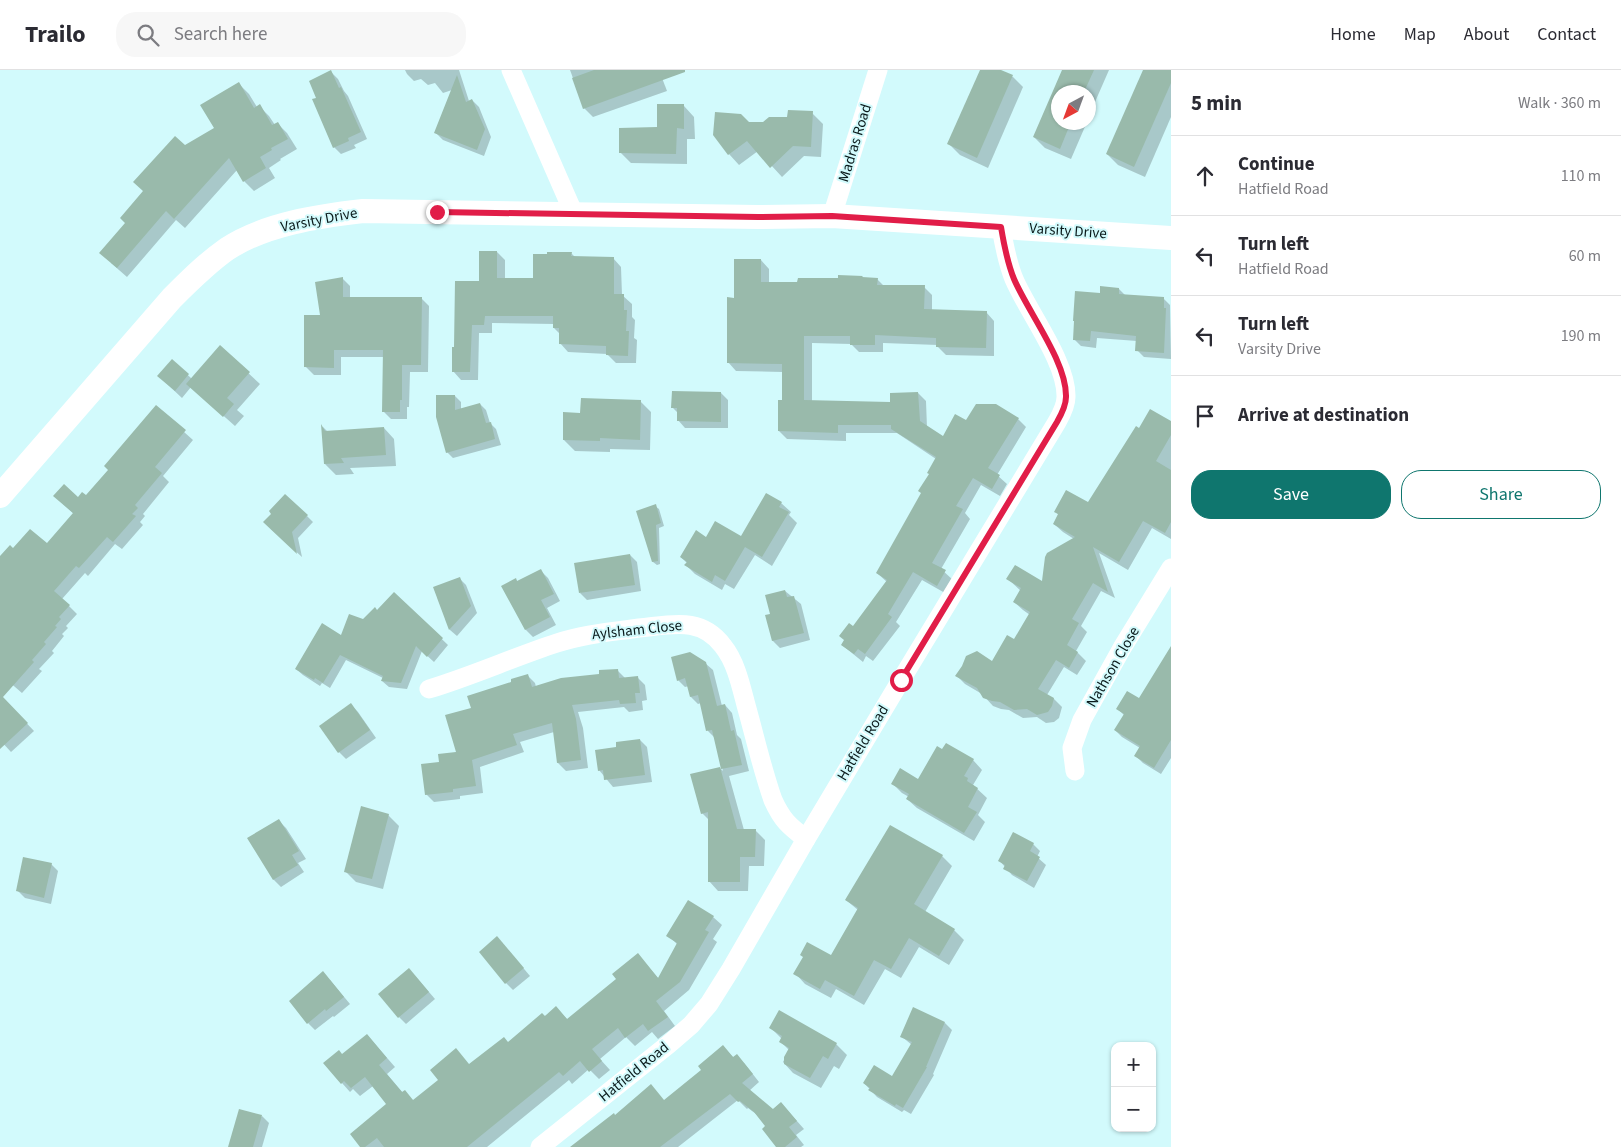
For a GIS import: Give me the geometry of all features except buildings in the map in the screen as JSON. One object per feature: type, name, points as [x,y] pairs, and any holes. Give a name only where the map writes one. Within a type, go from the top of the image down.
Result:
[{"type":"street","points":[[511,70],[574,214]]},
{"type":"street","name":"Madras Road","points":[[832,216],[878,70]]},
{"type":"street","name":"Varsity Drive","points":[[0,496],[172,298],[190,280],[227,250],[242,241],[257,234],[330,214],[363,211],[832,216],[1171,238]]},
{"type":"street","name":"Hatfield Road","points":[[540,1147],[669,1044],[691,1025],[709,1004],[1064,409],[1066,398],[1060,368],[1014,278],[1005,251],[1001,227]]},
{"type":"street","name":"Nathson Close","points":[[1075,771],[1072,748],[1082,720],[1122,648],[1171,568]]},
{"type":"street","name":"Aylsham Close","points":[[429,689],[461,680],[557,643],[593,634],[676,624],[700,628],[718,640],[731,659],[773,800],[780,815],[789,826],[806,839]]},
{"type":"route","points":[[437,212],[758,217],[832,216],[1001,227],[1005,251],[1014,278],[1060,368],[1066,398],[1064,409],[901,680]]}]
